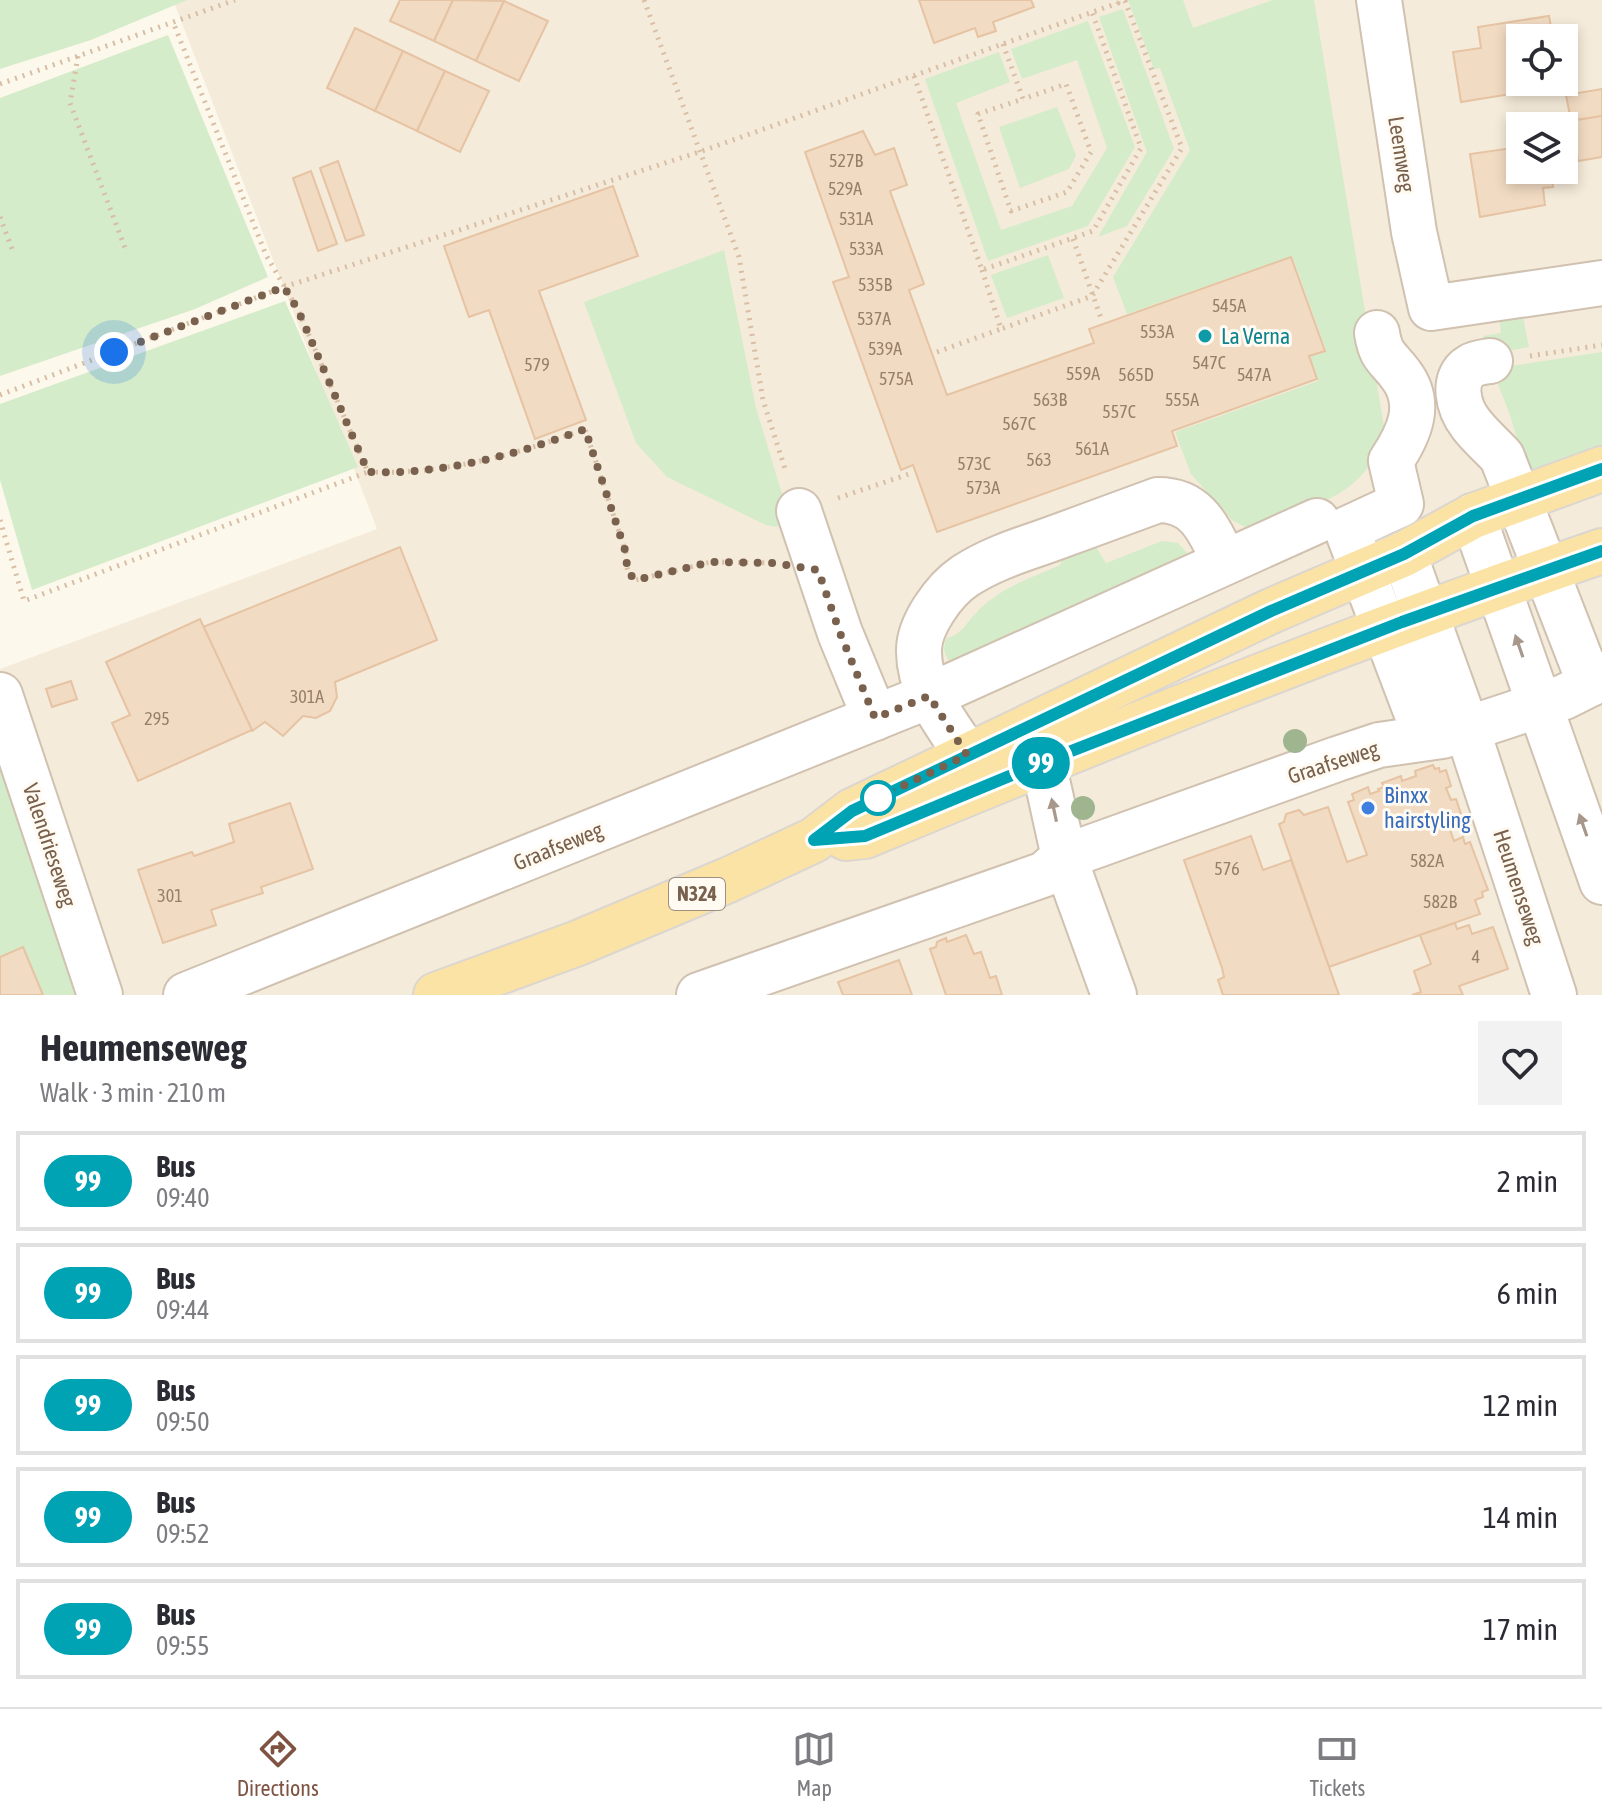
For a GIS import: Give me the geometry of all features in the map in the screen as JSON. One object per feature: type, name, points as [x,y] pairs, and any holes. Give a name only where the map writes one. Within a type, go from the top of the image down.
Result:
[{"type":"main road","name":"N324","points":[[436,995],[655,912],[814,840],[852,811],[967,755],[1271,611],[1404,554],[1473,516],[1602,469]]},
{"type":"main road","name":"N324","points":[[814,840],[865,836],[1043,762],[1384,628],[1602,551]]},
{"type":"street","name":"Leemweg","points":[[1379,0],[1414,232],[1431,308],[1602,283]]},
{"type":"street","points":[[1377,333],[1387,361],[1397,369],[1410,389],[1413,401],[1411,426],[1462,409]]},
{"type":"street","points":[[1490,361],[1472,365],[1463,373],[1459,396],[1462,409],[1479,435],[1502,457],[1545,571],[1596,679]]},
{"type":"street","name":"Graafseweg","points":[[186,995],[929,696],[1225,562],[1335,520],[1401,504],[1391,461],[1411,426]]},
{"type":"street","points":[[967,755],[929,696],[918,649],[926,624],[944,597],[963,578],[999,558],[1158,500],[1174,500],[1192,509],[1206,525],[1225,562]]},
{"type":"street","points":[[799,511],[840,633],[875,718]]},
{"type":"street","points":[[1473,516],[1602,882]]},
{"type":"street","points":[[1335,520],[1362,572],[1384,628],[1457,743]]},
{"type":"street","name":"Heumenseweg","points":[[1404,554],[1425,613],[1457,743],[1554,995]]},
{"type":"street","name":"Graafseweg","points":[[699,995],[1045,874],[1064,857],[1379,745],[1457,743],[1546,722],[1596,679]]},
{"type":"street","name":"Valendrieseweg","points":[[0,695],[100,995]]},
{"type":"street","points":[[1043,762],[1064,857],[1114,995]]},
{"type":"path","points":[[0,84],[235,0]]},
{"type":"path","points":[[644,0],[739,257],[763,400],[799,511],[912,473]]},
{"type":"path","points":[[0,395],[284,287],[702,151],[1125,1],[1182,148],[1092,296],[937,352]]},
{"type":"path","points":[[982,270],[1093,231],[1141,148],[1092,12]]},
{"type":"path","points":[[173,22],[266,255],[298,310],[368,472]]},
{"type":"path","points":[[1003,44],[1023,99]]},
{"type":"path","points":[[78,56],[70,103],[127,253]]},
{"type":"path","points":[[914,76],[1001,329]]},
{"type":"path","points":[[1066,84],[1091,152],[1067,192],[1011,211],[978,114],[1023,99],[1066,84]]},
{"type":"path","points":[[0,217],[12,249]]},
{"type":"path","points":[[1073,239],[1102,321]]},
{"type":"path","points":[[1490,361],[1602,345]]},
{"type":"path","points":[[0,520],[24,601],[368,472],[399,473],[443,468],[539,446],[585,429],[627,556],[629,575],[636,580],[711,562],[773,563],[818,570]]},
{"type":"shaded area","points":[[173,0],[1602,0],[1602,995],[0,995],[0,669],[377,529]]},
{"type":"green space","points":[[0,0],[187,0],[91,40],[0,69]]},
{"type":"green space","points":[[1128,0],[1183,0],[1193,28],[1273,0],[1314,0],[1384,427],[1367,469],[1354,483],[1319,504],[1258,528],[1249,529],[1232,520],[1191,474],[1175,432],[1318,381],[1310,357],[1326,350],[1292,256],[1127,314],[1113,277],[1190,150],[1160,68],[1154,69]]},
{"type":"green space","points":[[1123,9],[1174,149],[1127,226],[1098,237],[1147,152],[1099,17]]},
{"type":"green space","points":[[1088,21],[1135,147],[1088,226],[988,261],[925,79],[999,52],[1010,82],[956,103],[1001,230],[1072,206],[1107,148],[1077,60],[1022,79],[1011,49]]},
{"type":"green space","points":[[168,35],[268,277],[195,309],[0,376],[0,98]]},
{"type":"green space","points":[[1057,107],[1076,155],[1069,169],[1020,188],[999,127]]},
{"type":"green space","points":[[724,250],[756,408],[789,517],[777,527],[766,525],[667,477],[636,443],[584,302]]},
{"type":"green space","points":[[1048,255],[1064,298],[1007,318],[991,275]]},
{"type":"green space","points":[[285,301],[358,467],[32,590],[0,480],[0,404]]},
{"type":"green space","points":[[1522,312],[1529,347],[1488,355],[1483,336],[1501,333],[1499,313]]},
{"type":"green space","points":[[1602,352],[1602,447],[1527,474],[1510,415],[1492,369]]},
{"type":"green space","points":[[1162,541],[1178,543],[1191,563],[951,664],[947,657],[944,648],[947,638],[960,631],[994,597],[1060,565],[1064,555],[1095,545],[1106,563]]},
{"type":"green space","points":[[0,733],[89,995],[0,995]]},
{"type":"building","points":[[400,0],[453,0],[434,41],[390,21]]},
{"type":"building","points":[[453,0],[504,1],[476,61],[434,41]]},
{"type":"building","points":[[919,0],[1031,0],[1034,7],[993,22],[996,31],[978,37],[975,28],[934,43]]},
{"type":"building","points":[[504,1],[548,21],[519,81],[476,61]]},
{"type":"building","points":[[1549,16],[1550,24],[1506,24],[1506,95],[1461,102],[1453,52],[1481,48],[1478,27]]},
{"type":"building","points":[[355,28],[403,51],[375,111],[327,88]]},
{"type":"building","points":[[403,51],[445,71],[417,131],[375,111]]},
{"type":"building","points":[[445,71],[489,91],[460,152],[417,131]]},
{"type":"building","points":[[1602,89],[1602,116],[1578,120],[1578,112],[1569,112],[1566,96],[1578,96],[1578,93]]},
{"type":"building","points":[[1602,116],[1602,157],[1578,161],[1578,120]]},
{"type":"building","name":"La Verna","points":[[863,131],[875,155],[894,148],[907,185],[890,191],[924,284],[909,290],[947,395],[1094,343],[1089,329],[1291,257],[1325,351],[1309,356],[1317,379],[1172,431],[1177,446],[937,532],[913,465],[901,470],[833,282],[849,277],[805,152]]},
{"type":"building","points":[[1506,149],[1506,184],[1553,184],[1553,187],[1543,188],[1545,205],[1480,217],[1470,154]]},
{"type":"building","points":[[338,161],[364,235],[346,241],[320,168]]},
{"type":"building","points":[[311,171],[337,244],[318,251],[293,178]]},
{"type":"building","points":[[613,186],[638,256],[539,291],[586,420],[535,439],[489,310],[469,317],[444,246]]},
{"type":"building","points":[[400,547],[437,640],[335,682],[337,697],[330,711],[316,718],[303,716],[283,736],[265,722],[252,731],[203,627]]},
{"type":"building","points":[[200,619],[252,730],[138,781],[112,723],[130,715],[106,662]]},
{"type":"building","points":[[71,681],[77,699],[52,707],[46,689]]},
{"type":"building","points":[[1433,765],[1440,772],[1446,770],[1451,786],[1446,788],[1451,800],[1456,799],[1461,814],[1456,816],[1457,821],[1448,824],[1454,841],[1463,837],[1465,844],[1470,842],[1488,890],[1482,892],[1483,897],[1475,900],[1480,914],[1329,967],[1279,824],[1284,822],[1286,814],[1299,810],[1304,815],[1328,807],[1347,862],[1367,855],[1348,802],[1354,800],[1352,794],[1368,787],[1370,794],[1379,791],[1384,787],[1382,783],[1401,776],[1402,781],[1416,776],[1415,771]]},
{"type":"building","points":[[290,803],[313,869],[261,887],[263,893],[211,910],[216,925],[163,943],[138,870],[234,842],[229,824]]},
{"type":"building","points":[[1251,836],[1263,870],[1291,860],[1339,995],[1223,995],[1218,980],[1224,977],[1222,968],[1184,860]]},
{"type":"building","points":[[1455,923],[1457,929],[1469,925],[1472,934],[1493,927],[1508,969],[1459,986],[1463,995],[1412,995],[1421,992],[1414,971],[1431,964],[1420,935]]},
{"type":"building","points":[[966,935],[974,954],[981,952],[990,978],[996,976],[1002,995],[946,995],[930,949],[946,938],[947,942]]},
{"type":"building","points":[[23,947],[43,995],[0,995],[0,957]]},
{"type":"building","points":[[899,960],[912,995],[843,995],[838,982]]},
{"type":"bus line","name":"99","points":[[1602,469],[1473,516],[1404,554],[1271,611],[852,811],[814,840],[865,836],[1043,762],[1402,622],[1602,551]]},
{"type":"place","name":"La Verna","points":[[1205,336]]},
{"type":"place","name":"Binxx hairstyling","points":[[1368,808]]},
{"type":"route","points":[[114,352],[284,287],[298,310],[368,472],[399,473],[443,468],[539,446],[585,429],[627,556],[629,575],[636,580],[644,579],[689,566],[738,561],[818,570],[875,718],[929,696],[967,755],[878,798]]}]
